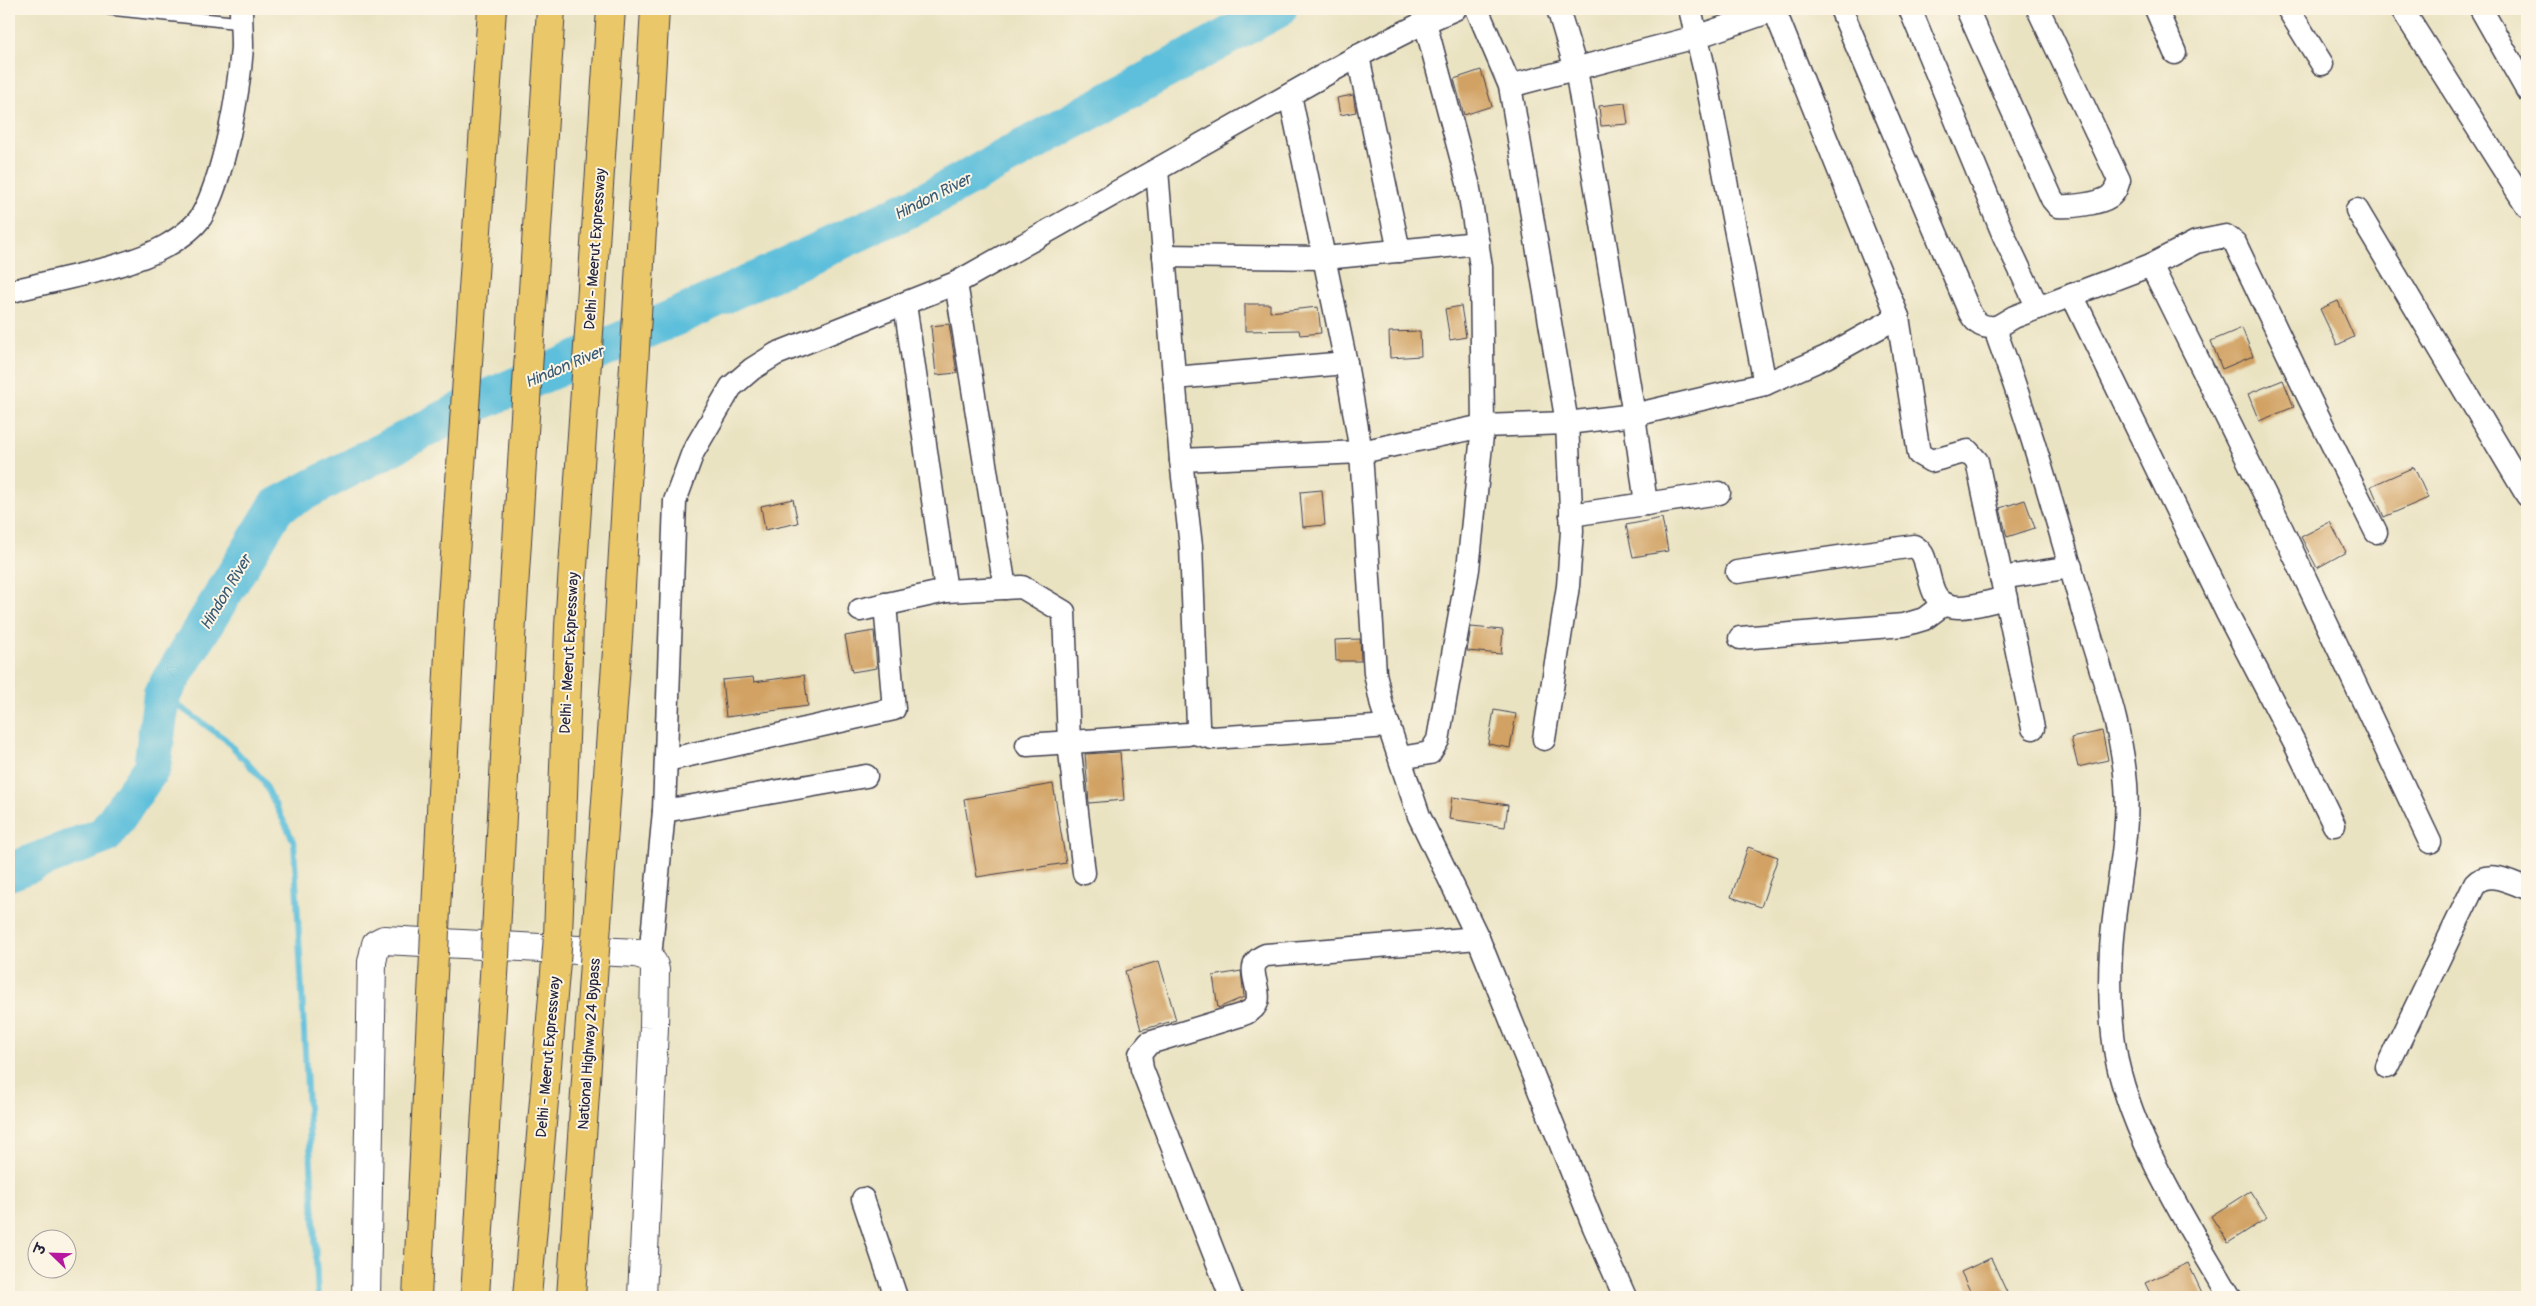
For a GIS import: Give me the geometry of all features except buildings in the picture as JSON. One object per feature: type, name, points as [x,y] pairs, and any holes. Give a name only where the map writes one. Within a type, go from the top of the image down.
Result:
[{"type":"highway","points":[[417,1297],[451,614],[492,9]]},
{"type":"highway","points":[[475,1297],[496,946],[512,620],[551,9]]},
{"type":"highway","name":"Delhi - Meerut Expressway","points":[[527,1297],[557,949],[569,626],[611,9]]},
{"type":"highway","name":"National Highway 24 Bypass","points":[[571,1297],[618,637],[655,9]]},
{"type":"street","points":[[642,1297],[654,1027],[655,970],[650,958],[667,760],[675,501],[693,452],[731,387],[752,369],[776,354],[956,283],[1358,56],[1455,9]]},
{"type":"street","points":[[1477,9],[1510,86],[1567,423],[1572,515],[1568,586],[1544,739]]},
{"type":"street","points":[[1558,9],[1576,69],[1634,416],[1646,504]]},
{"type":"street","points":[[1690,9],[1705,72],[1765,384]]},
{"type":"street","points":[[1510,86],[1696,37],[1775,9],[1898,317],[1919,454],[1931,461],[1964,451],[1975,456],[2033,728]]},
{"type":"street","points":[[1841,9],[1970,313],[1976,323],[1985,328],[1997,327],[2004,322],[2038,308],[2151,265],[2196,242],[2212,237],[2226,236],[2235,242],[2309,398],[2376,532]]},
{"type":"street","points":[[1910,9],[2001,227],[2038,308]]},
{"type":"street","points":[[1967,9],[2052,199],[2058,206],[2071,207],[2109,198],[2117,189],[2119,180],[2038,9]]},
{"type":"street","points":[[2156,9],[2175,53]]},
{"type":"street","points":[[2288,9],[2322,64]]},
{"type":"street","points":[[2402,9],[2527,206]]},
{"type":"street","points":[[2481,9],[2527,90]]},
{"type":"street","points":[[9,292],[140,258],[166,246],[188,231],[200,218],[212,192],[232,114],[242,47],[241,16]]},
{"type":"street","points":[[1400,758],[1430,753],[1438,740],[1468,569],[1483,426],[1481,267],[1478,243],[1468,184],[1425,22]]},
{"type":"street","points":[[1358,56],[1399,250]]},
{"type":"street","points":[[1290,95],[1346,363],[1361,452],[1375,673],[1389,726],[1419,816],[1478,938],[1594,1227],[1625,1297]]},
{"type":"street","points":[[1157,170],[1181,460],[1191,546],[1199,718],[1197,729],[1194,733]]},
{"type":"street","points":[[2357,210],[2527,495]]},
{"type":"street","points":[[1164,256],[1325,258],[1478,243]]},
{"type":"street","points":[[2151,265],[2278,521],[2430,842]]},
{"type":"street","points":[[956,283],[1005,588]]},
{"type":"street","points":[[2072,295],[2227,613],[2295,744],[2334,825]]},
{"type":"street","points":[[905,304],[946,591]]},
{"type":"street","points":[[1181,460],[1361,452],[1483,426],[1567,423],[1634,416],[1765,384],[1826,357],[1898,317]]},
{"type":"street","points":[[1997,327],[1998,338],[2035,442],[2116,726],[2126,784],[2126,812],[2111,949],[2110,1005],[2118,1061],[2135,1118],[2164,1179],[2230,1297]]},
{"type":"street","points":[[1174,378],[1346,363]]},
{"type":"street","points":[[1572,515],[1719,493]]},
{"type":"street","points":[[1737,572],[1914,546],[1922,552],[1934,593],[1944,604],[1960,606],[2004,588],[2071,567]]},
{"type":"street","points":[[860,610],[946,591],[1022,587],[1064,612],[1069,743],[1084,874]]},
{"type":"street","points":[[667,760],[894,709],[885,604]]},
{"type":"street","points":[[1740,638],[1904,625],[1924,619],[1944,604]]},
{"type":"street","points":[[1027,745],[1194,733],[1212,738],[1389,726]]},
{"type":"street","points":[[664,811],[866,776]]},
{"type":"street","points":[[2387,1067],[2475,884],[2481,877],[2489,876],[2527,888]]},
{"type":"street","points":[[1231,1297],[1142,1069],[1140,1054],[1144,1048],[1149,1043],[1241,1015],[1254,1009],[1258,1004],[1258,996],[1253,965],[1255,960],[1266,955],[1478,938]]},
{"type":"street","points":[[366,1297],[372,962],[379,941],[636,953],[650,958]]},
{"type":"street","points":[[863,1199],[896,1297]]},
{"type":"lane","points":[[110,9],[241,16]]},
{"type":"waterway","name":"Hindon River","points":[[9,872],[105,835],[152,767],[162,694],[277,506],[472,405],[685,313],[918,205],[1278,9]]},
{"type":"waterway","points":[[162,694],[225,739],[263,780],[294,842],[318,1297]]}]
